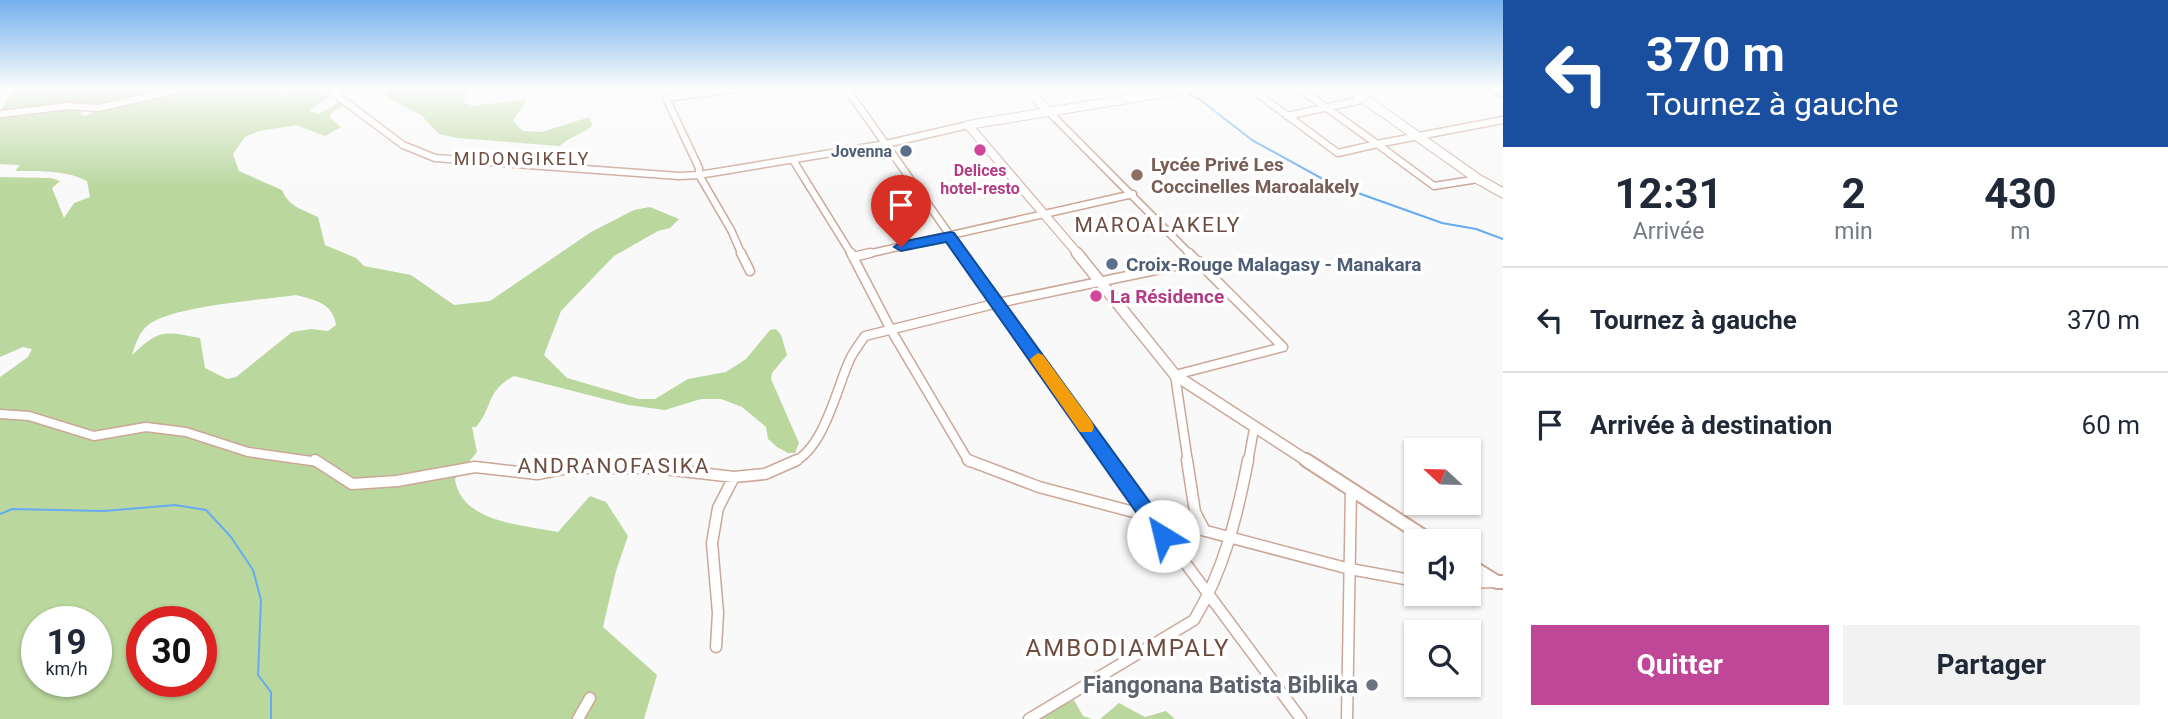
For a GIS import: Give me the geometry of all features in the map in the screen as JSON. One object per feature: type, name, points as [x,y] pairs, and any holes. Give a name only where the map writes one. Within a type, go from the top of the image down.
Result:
[{"type":"main road","points":[[1399,122],[1478,179],[1503,193]]},
{"type":"street","points":[[372,122],[403,145],[435,158],[679,176],[886,144],[986,122]]},
{"type":"street","points":[[677,122],[699,168],[709,199],[729,226],[750,271]]},
{"type":"street","points":[[870,122],[1148,516],[1301,719]]},
{"type":"street","points":[[1059,122],[1283,347],[1175,374]]},
{"type":"street","points":[[1295,122],[1338,153],[1496,122]]},
{"type":"street","points":[[1345,122],[1434,186],[1478,179]]},
{"type":"street","points":[[968,125],[1101,281],[1175,374],[1254,429],[1412,529]]},
{"type":"street","points":[[793,160],[970,463],[1039,487],[1350,569],[1404,579]]},
{"type":"street","points":[[852,257],[1133,194]]},
{"type":"street","points":[[0,414],[29,416],[93,436],[146,427],[186,432],[248,452],[315,460],[352,484],[397,481],[475,467],[537,474],[568,468],[655,468],[734,477],[765,474],[800,459],[822,430],[851,357],[865,337],[998,303],[1199,261]]},
{"type":"street","points":[[1175,374],[1195,512],[1205,531]]},
{"type":"street","points":[[1029,719],[1194,620],[1209,598],[1232,538],[1254,429]]},
{"type":"street","points":[[716,647],[718,613],[712,543],[718,508],[734,477]]},
{"type":"street","points":[[1347,719],[1351,490]]},
{"type":"street","points":[[1481,571],[1500,582]]},
{"type":"street","points":[[1481,583],[1500,582]]},
{"type":"street","points":[[578,719],[590,698]]},
{"type":"green space","points":[[0,122],[334,122],[341,127],[325,136],[296,125],[259,131],[245,137],[233,154],[239,171],[282,190],[292,204],[318,217],[325,245],[356,258],[364,266],[411,275],[454,305],[490,301],[591,232],[634,210],[650,207],[679,219],[670,228],[658,231],[614,256],[561,311],[544,355],[567,378],[639,399],[655,399],[688,379],[726,372],[746,359],[770,330],[776,329],[781,335],[787,355],[772,373],[771,379],[799,443],[795,453],[788,453],[777,447],[768,439],[766,427],[742,407],[721,399],[701,399],[665,410],[628,405],[514,376],[498,388],[482,419],[476,427],[472,427],[477,452],[455,479],[460,494],[469,505],[481,513],[512,524],[558,532],[590,496],[606,502],[628,536],[616,571],[603,627],[657,675],[644,719],[0,719],[0,377],[28,357],[32,349],[23,347],[0,357],[0,177],[51,178],[60,181],[52,188],[64,218],[74,203],[90,197],[87,181],[79,177],[52,172],[15,171],[20,165],[0,164]],"holes":[[[296,295],[322,304],[331,312],[336,325],[328,331],[311,329],[292,332],[236,377],[227,379],[205,368],[200,338],[163,334],[149,340],[132,355],[147,326],[175,313]]]},
{"type":"green space","points":[[427,122],[514,122],[523,131],[541,132],[575,122],[591,122],[592,126],[560,146],[457,138],[439,134]]},
{"type":"green space","points":[[1074,700],[1083,716],[1092,719],[1035,719]]},
{"type":"green space","points":[[1119,703],[1145,717],[1166,711],[1175,719],[1100,719]]},
{"type":"waterway","points":[[1228,122],[1252,140],[1330,183],[1442,223],[1476,229],[1503,239]]},
{"type":"waterway","points":[[0,514],[12,509],[104,511],[175,505],[206,510],[231,537],[253,570],[261,600],[258,675],[271,692],[271,719]]},
{"type":"slow traffic","points":[[1038,359],[1086,427]]},
{"type":"place","name":"Delices hotel-resto","points":[[980,150]]},
{"type":"place","name":"Jovenna","points":[[906,151]]},
{"type":"place","name":"Lycée Privé Les Coccinelles Maroalakely","points":[[1137,175]]},
{"type":"place","name":"Croix-Rouge Malagasy - Manakara","points":[[1112,264]]},
{"type":"place","name":"La Résidence","points":[[1096,296]]},
{"type":"place","name":"Fiangonana Batista Biblika","points":[[1372,685]]},
{"type":"district","name":"MIDONGIKELY","points":[[522,159]]},
{"type":"district","name":"MAROALAKELY","points":[[1158,225]]},
{"type":"district","name":"ANDRANOFASIKA","points":[[614,466]]},
{"type":"district","name":"AMBODIAMPALY","points":[[1128,648]]},
{"type":"route","points":[[901,247],[950,236],[1163,536]]}]
